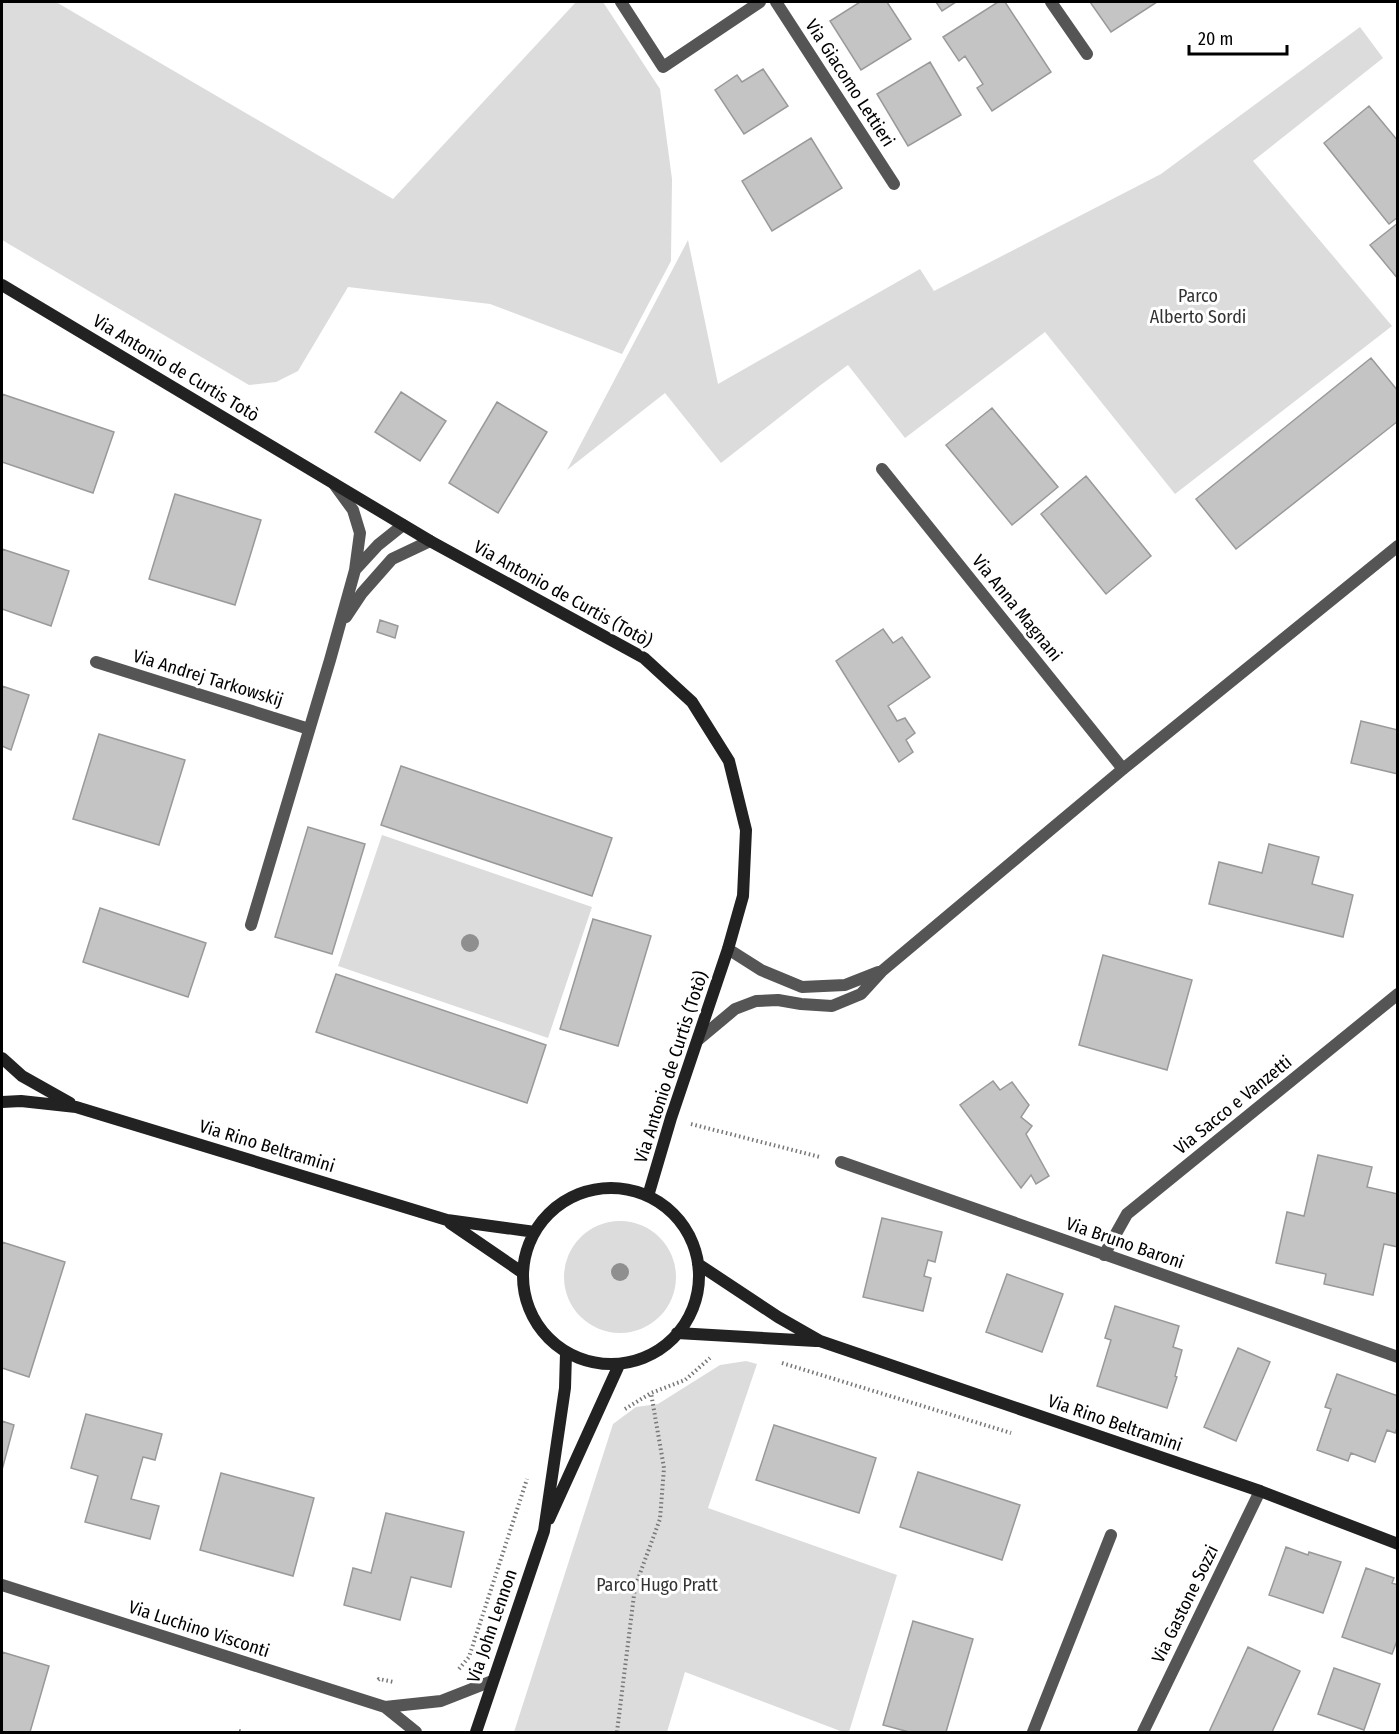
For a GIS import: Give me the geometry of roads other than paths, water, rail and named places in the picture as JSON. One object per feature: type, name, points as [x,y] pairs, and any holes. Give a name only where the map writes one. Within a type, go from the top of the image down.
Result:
[{"type":"street","points":[[621,2],[663,67],[760,2]]},
{"type":"street","name":"Via Giacomo Lettieri","points":[[776,2],[894,184]]},
{"type":"street","points":[[1051,2],[1087,54]]},
{"type":"street","name":"Via Antonio de Curtis Totò","points":[[2,285],[332,482]]},
{"type":"street","name":"Via Anna Magnani","points":[[882,470],[1123,769]]},
{"type":"street","points":[[251,925],[355,570],[360,533],[353,510],[332,482]]},
{"type":"street","name":"Via Antonio de Curtis (Totò)","points":[[332,482],[430,541],[644,658],[692,702],[729,761],[746,830],[743,896],[648,1197]]},
{"type":"street","points":[[355,570],[378,545],[403,525]]},
{"type":"street","points":[[339,629],[362,593],[392,560],[430,541]]},
{"type":"street","points":[[698,1040],[735,1009],[756,1001],[778,1000],[832,1006],[861,994],[882,971],[1123,769],[1398,546]]},
{"type":"street","name":"Via Andrej Tarkowskij","points":[[96,662],[309,729]]},
{"type":"street","points":[[728,949],[761,970],[802,987],[845,985],[882,971]]},
{"type":"street","name":"Via Sacco e Vanzetti","points":[[1104,1255],[1127,1214],[1398,994]]},
{"type":"street","name":"Via Rino Beltramini","points":[[2,1058],[22,1076],[76,1107]]},
{"type":"street","name":"Via Rino Beltramini","points":[[2,1102],[21,1101],[76,1107],[447,1220],[535,1232]]},
{"type":"street","name":"Via Bruno Baroni","points":[[842,1162],[1398,1357]]},
{"type":"street","points":[[621,1189],[648,1197],[672,1213],[689,1236],[698,1264],[699,1292],[696,1306],[670,1342],[646,1358],[619,1365],[566,1353],[546,1336],[531,1314],[523,1289],[524,1263],[535,1232],[546,1215],[568,1199],[594,1190],[621,1189]]},
{"type":"street","name":"Via Rino Beltramini","points":[[447,1220],[523,1273]]},
{"type":"street","name":"Via Rino Beltramini","points":[[698,1264],[778,1317],[820,1341],[1260,1491],[1398,1544]]},
{"type":"street","name":"Via Rino Beltramini","points":[[677,1333],[820,1341]]},
{"type":"street","name":"Via John Lennon","points":[[544,1531],[565,1388],[566,1353]]},
{"type":"street","name":"Via John Lennon","points":[[476,1732],[544,1531],[619,1365]]},
{"type":"street","name":"Via Gastone Sozzi","points":[[1143,1732],[1260,1491]]},
{"type":"street","points":[[1034,1732],[1111,1535]]},
{"type":"street","name":"Via Luchino Visconti","points":[[2,1585],[385,1707],[416,1732]]},
{"type":"street","name":"Via Luchino Visconti","points":[[385,1707],[441,1701],[492,1681]]},
{"type":"park label","name":"Parco Alberto Sordi","points":[[1198,306]]},
{"type":"park label","name":"Parco Hugo Pratt","points":[[657,1585]]}]
